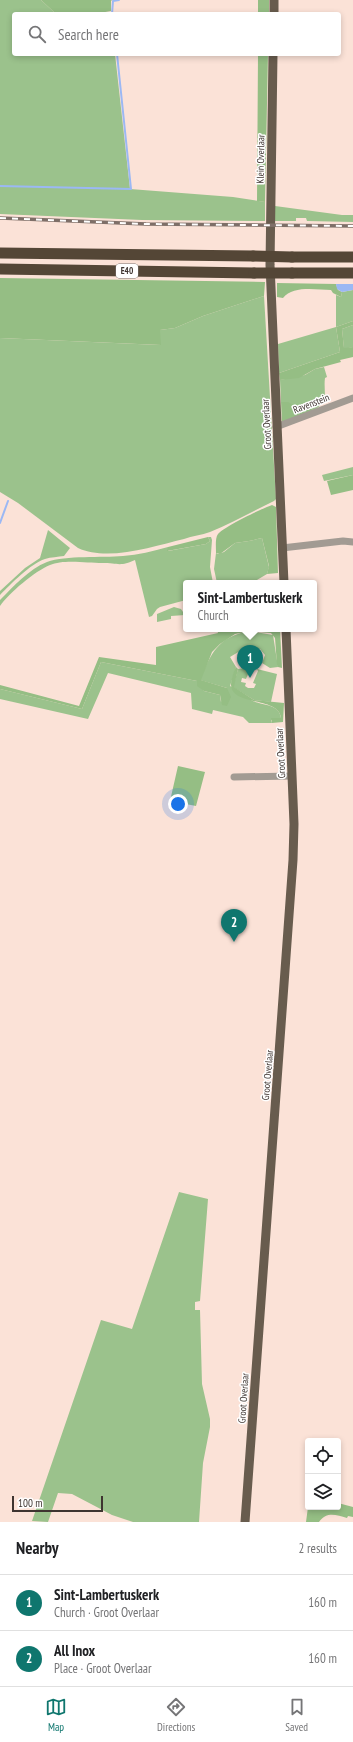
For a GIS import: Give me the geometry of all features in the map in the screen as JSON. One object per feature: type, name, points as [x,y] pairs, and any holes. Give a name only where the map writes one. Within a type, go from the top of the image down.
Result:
[{"type":"highway","name":"E40","points":[[0,252],[353,257]]},
{"type":"highway","name":"E40","points":[[0,269],[353,273]]},
{"type":"main road","points":[[274,0],[274,12]]},
{"type":"main road","name":"Klein Overlaar","points":[[270,265],[273,56]]},
{"type":"main road","name":"Groot Overlaar","points":[[270,265],[284,580]]},
{"type":"main road","name":"Groot Overlaar","points":[[245,1522],[293,860],[292,776],[286,632]]},
{"type":"street","name":"Ravenstein","points":[[276,427],[353,398]]},
{"type":"street","points":[[282,548],[343,541],[353,542]]},
{"type":"street","points":[[234,777],[292,776]]},
{"type":"green space","points":[[0,0],[41,0],[54,12],[12,12],[12,56],[115,56],[130,189],[233,197],[265,202],[265,221],[142,220],[0,214]]},
{"type":"green space","points":[[41,0],[112,0],[111,11],[54,12]]},
{"type":"green space","points":[[258,0],[269,0],[269,12],[258,12]]},
{"type":"green space","points":[[258,56],[268,56],[265,202],[257,201]]},
{"type":"green space","points":[[275,206],[342,215],[353,215],[353,222],[307,221],[306,218],[296,218],[296,221],[274,221]]},
{"type":"green space","points":[[0,278],[265,282],[264,296],[203,316],[175,328],[160,330],[161,345],[0,338]]},
{"type":"green space","points":[[277,283],[336,284],[338,290],[342,292],[341,297],[333,293],[331,290],[306,289],[293,291],[283,298],[277,297]]},
{"type":"green space","points":[[353,290],[353,321],[336,327],[336,295],[341,297],[342,292]]},
{"type":"green space","points":[[264,296],[276,499],[274,501],[207,533],[145,549],[117,553],[103,553],[90,552],[78,548],[18,503],[0,492],[0,338],[160,345],[160,330],[175,328],[203,316]]},
{"type":"green space","points":[[353,321],[353,325],[342,329],[344,348],[353,347],[353,357],[315,369],[299,378],[280,380],[279,373],[340,352],[336,327]]},
{"type":"green space","points":[[353,325],[353,347],[344,349],[342,329]]},
{"type":"green space","points":[[336,327],[340,352],[279,373],[278,344]]},
{"type":"green space","points":[[324,367],[327,377],[325,378],[325,396],[319,407],[314,410],[303,409],[281,402],[280,380],[305,375],[315,369]]},
{"type":"green space","points":[[281,402],[288,402],[301,409],[306,407],[314,410],[282,424]]},
{"type":"green space","points":[[353,467],[353,475],[324,481],[322,475]]},
{"type":"green space","points":[[353,475],[353,490],[331,495],[327,481]]},
{"type":"green space","points":[[272,505],[276,507],[278,573],[267,574],[269,566],[262,538],[235,543],[220,554],[216,553],[216,538],[218,534],[244,518]]},
{"type":"green space","points":[[48,530],[70,548],[64,556],[45,559],[33,565],[0,595],[0,591],[25,568],[40,558]]},
{"type":"green space","points":[[208,537],[211,537],[212,540],[210,567],[212,580],[183,580],[183,601],[160,607],[152,616],[149,617],[135,560],[122,564],[55,563],[37,572],[23,583],[0,606],[0,600],[16,584],[34,569],[47,562],[64,558],[114,557],[146,553],[168,547],[168,551],[206,544],[210,541]]},
{"type":"green space","points":[[208,537],[210,541],[206,544],[167,551],[168,547]]},
{"type":"green space","points":[[262,538],[269,567],[267,574],[257,580],[216,580],[214,569],[216,553],[218,554],[224,552],[235,543]]},
{"type":"green space","points":[[174,607],[181,609],[183,612],[183,615],[171,616],[171,619],[157,622],[157,614]]},
{"type":"green space","points":[[244,632],[235,634],[220,644],[212,652],[201,680],[227,688],[231,697],[227,706],[222,705],[220,695],[204,691],[197,686],[197,681],[101,662],[82,709],[0,689],[0,685],[79,706],[99,657],[156,665],[156,647],[218,633]]},
{"type":"green space","points":[[255,632],[273,635],[278,667],[270,668],[262,663],[265,655],[260,649],[256,649],[244,656],[240,651],[230,657],[236,667],[230,686],[255,702],[274,707],[280,713],[281,718],[271,720],[272,723],[249,723],[243,717],[213,710],[212,714],[192,709],[191,693],[108,673],[88,719],[0,699],[0,689],[82,709],[101,662],[197,681],[204,691],[220,695],[221,702],[227,688],[200,680],[212,654],[223,642],[238,634]]},
{"type":"green space","points":[[260,632],[280,632],[282,668],[278,667],[277,665],[275,638],[271,633]]},
{"type":"green space","points":[[236,667],[238,669],[234,687],[254,700],[284,703],[283,722],[272,723],[271,718],[281,718],[278,711],[271,706],[243,698],[235,694],[231,688],[232,678]]},
{"type":"green space","points":[[251,667],[246,679],[242,678],[241,682],[246,683],[245,686],[248,688],[254,688],[256,684],[253,683],[258,671],[257,669],[277,674],[271,702],[254,700],[233,687],[238,669]]},
{"type":"green space","points":[[178,766],[205,772],[196,806],[170,801]]},
{"type":"green space","points":[[179,1192],[208,1199],[200,1301],[195,1302],[195,1310],[200,1310],[202,1384],[210,1419],[210,1427],[203,1463],[199,1522],[133,1522],[112,1515],[72,1494],[58,1493],[48,1522],[32,1521],[101,1320],[132,1329]]},
{"type":"green space","points":[[341,1504],[353,1507],[353,1517],[348,1516],[347,1518],[328,1515],[319,1522],[306,1522],[308,1510],[341,1510]]},
{"type":"water","points":[[336,284],[353,284],[353,290],[342,292],[337,289]]},
{"type":"waterway","points":[[112,12],[113,1],[119,0]]},
{"type":"waterway","points":[[0,186],[131,189],[117,56]]},
{"type":"waterway","points":[[0,523],[8,501]]},
{"type":"railway","points":[[0,218],[146,224],[353,226]]},
{"type":"place","name":"Sint-Lambertuskerk","points":[[250,678]]},
{"type":"place","name":"All Inox","points":[[234,942]]}]
